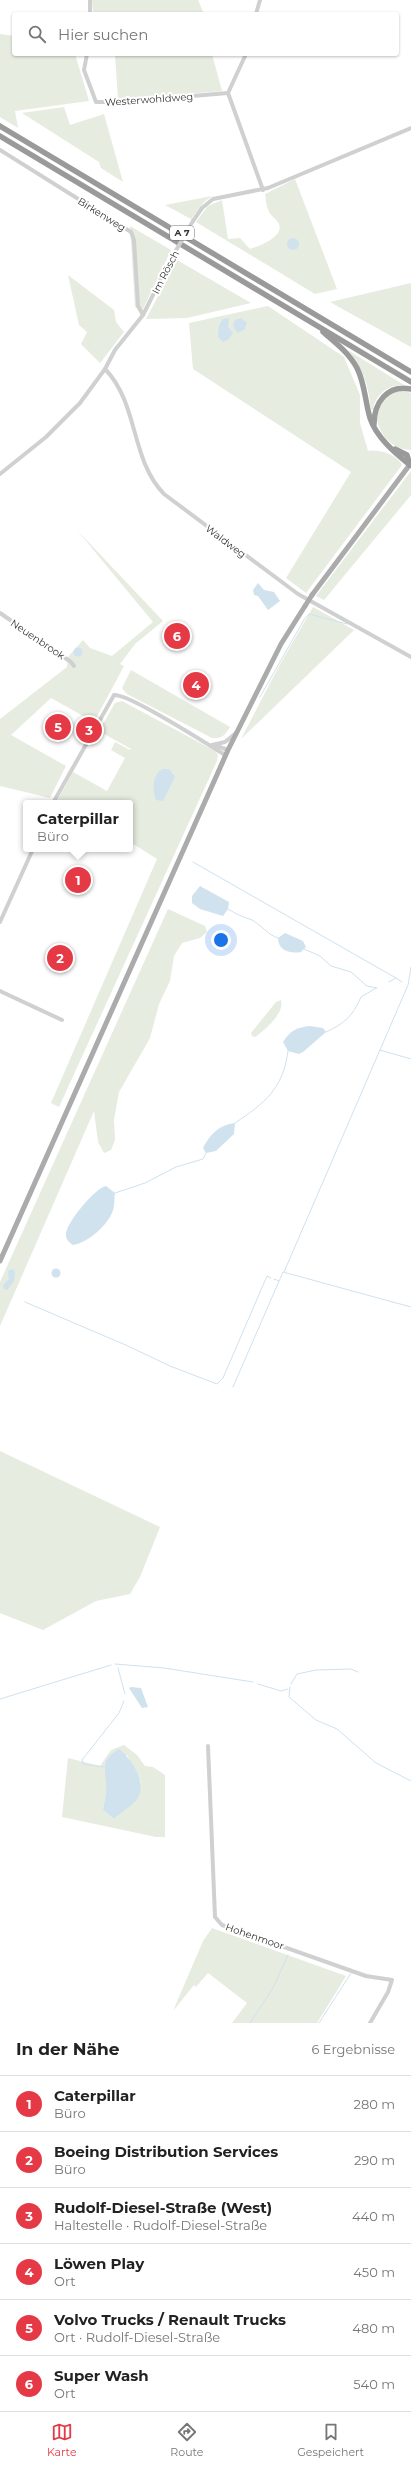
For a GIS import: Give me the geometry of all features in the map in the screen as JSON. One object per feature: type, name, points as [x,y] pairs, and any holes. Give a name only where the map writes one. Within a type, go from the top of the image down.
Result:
[{"type":"highway","name":"A 7","points":[[0,126],[411,372]]},
{"type":"highway","name":"A 7","points":[[0,136],[411,382]]},
{"type":"highway","points":[[309,320],[343,350],[354,363],[364,384],[370,416],[374,427],[381,438],[410,464]]},
{"type":"highway","points":[[374,427],[375,411],[382,398],[396,389],[411,389]]},
{"type":"highway","points":[[393,448],[402,452],[408,457],[410,464]]},
{"type":"highway","points":[[402,452],[411,452]]},
{"type":"main road","points":[[0,1261],[226,752],[281,644],[312,595],[410,464]]},
{"type":"street","points":[[90,0],[90,12]]},
{"type":"street","points":[[257,12],[260,0]]},
{"type":"street","name":"Westerwohldweg","points":[[87,56],[84,70],[96,102],[121,102],[228,93]]},
{"type":"street","points":[[245,56],[228,93],[263,190]]},
{"type":"street","name":"Im Rösch","points":[[0,474],[63,422],[80,403],[105,369],[115,350],[143,315],[171,259],[202,208],[213,199],[263,190],[411,128]]},
{"type":"street","name":"Birkenweg","points":[[0,150],[131,232],[134,240],[138,306],[143,315]]},
{"type":"street","name":"Waldweg","points":[[105,369],[121,390],[127,405],[140,454],[156,486],[164,494],[298,594],[411,657]]},
{"type":"street","name":"Neuenbrook","points":[[0,613],[71,662],[74,666]]},
{"type":"street","points":[[55,800],[114,695],[121,696],[226,752]]},
{"type":"street","points":[[212,745],[225,742],[236,733]]},
{"type":"street","points":[[0,922],[32,852]]},
{"type":"street","points":[[0,991],[62,1020]]},
{"type":"street","name":"Hohenmoor","points":[[208,1746],[214,1912],[219,1922],[366,1976],[392,1980],[388,1992],[370,2023]]},
{"type":"shaded area","points":[[92,0],[198,0],[203,12],[93,12]]},
{"type":"shaded area","points":[[0,34],[12,36],[12,56],[76,56],[89,101],[15,111],[18,128],[0,117]]},
{"type":"shaded area","points":[[115,56],[213,56],[222,91],[118,100]]},
{"type":"shaded area","points":[[64,107],[70,125],[104,114],[123,182],[101,168],[99,162],[22,113]]},
{"type":"shaded area","points":[[295,179],[337,289],[315,294],[196,222],[208,206],[222,200],[228,239],[240,238],[250,249],[259,246],[274,237],[280,229],[278,222],[269,211],[265,194]]},
{"type":"shaded area","points":[[212,196],[204,202],[191,219],[165,205]]},
{"type":"shaded area","points":[[130,226],[171,250],[142,311],[135,307]]},
{"type":"shaded area","points":[[177,260],[251,303],[187,318],[146,319]]},
{"type":"shaded area","points":[[68,275],[114,310],[116,322],[124,332],[100,363],[81,344],[87,332],[79,325]]},
{"type":"shaded area","points":[[411,283],[411,347],[330,302]]},
{"type":"shaded area","points":[[268,306],[344,357],[360,395],[360,423],[368,451],[377,451],[392,455],[402,465],[306,593],[286,578],[351,472],[193,369],[189,323]]},
{"type":"shaded area","points":[[346,349],[404,385],[388,388],[377,399],[373,410],[371,409],[364,376],[357,363]]},
{"type":"shaded area","points":[[404,390],[411,393],[411,450],[399,448],[389,441],[381,432],[378,421],[377,410],[381,401],[390,393]]},
{"type":"shaded area","points":[[411,471],[411,495],[324,600],[316,596]]},
{"type":"shaded area","points":[[77,530],[163,621],[135,644],[120,664],[124,666],[94,722],[51,698],[11,735],[66,766],[50,798],[0,786],[0,719],[67,667],[68,657],[83,640],[90,648],[112,656],[153,622]]},
{"type":"shaded area","points":[[313,607],[354,630],[241,739],[279,666]]},
{"type":"shaded area","points":[[131,670],[230,727],[223,736],[212,738],[127,694],[122,688]]},
{"type":"shaded area","points":[[122,701],[215,751],[218,755],[217,761],[59,1107],[51,1103],[157,859],[133,844],[133,800],[58,800],[73,772],[107,791],[125,758],[111,750],[115,742],[130,750],[131,749],[99,731],[115,703]]},
{"type":"shaded area","points":[[168,909],[205,926],[207,932],[200,938],[182,943],[174,956],[170,981],[159,1004],[150,1038],[119,1092],[114,1120],[115,1140],[111,1150],[104,1153],[98,1142],[94,1111],[0,1326],[0,1282]]},
{"type":"shaded area","points":[[281,1000],[280,1010],[273,1021],[255,1037],[252,1036],[251,1033],[276,1002]]},
{"type":"shaded area","points":[[0,1451],[160,1527],[140,1577],[130,1594],[96,1601],[43,1630],[0,1613]]},
{"type":"shaded area","points":[[124,1745],[137,1755],[145,1766],[153,1767],[165,1775],[165,1837],[156,1837],[62,1817],[68,1758],[100,1766],[111,1750]],"holes":[[[127,1755],[141,1782],[123,1810],[114,1819],[103,1810],[107,1786]]]},
{"type":"shaded area","points":[[212,1928],[346,1976],[317,2023],[232,2023],[247,2003],[208,1973],[196,1987],[194,1985],[173,2011],[203,1941]]},
{"type":"water","points":[[291,238],[295,238],[299,244],[295,250],[291,250],[287,246],[287,242]]},
{"type":"water","points":[[229,318],[228,327],[233,333],[229,339],[223,342],[218,337],[219,325],[223,319]]},
{"type":"water","points":[[241,318],[247,323],[244,330],[237,333],[233,325],[235,320]]},
{"type":"water","points":[[258,583],[264,590],[274,592],[280,601],[268,610],[258,596],[254,595],[253,590]]},
{"type":"water","points":[[78,647],[83,652],[78,657],[73,652]]},
{"type":"water","points":[[169,769],[175,777],[163,801],[156,800],[154,782],[159,771]]},
{"type":"water","points":[[200,886],[229,902],[228,909],[223,916],[200,909],[192,903],[192,896]]},
{"type":"water","points":[[285,933],[303,941],[306,947],[301,952],[297,953],[289,952],[283,949],[280,946],[278,938]]},
{"type":"water","points":[[310,1026],[323,1028],[326,1032],[299,1054],[288,1051],[283,1042],[288,1035],[301,1027]]},
{"type":"water","points":[[235,1123],[234,1134],[216,1151],[206,1153],[203,1148],[212,1134],[224,1126]]},
{"type":"water","points":[[106,1186],[115,1193],[114,1207],[111,1215],[95,1234],[78,1244],[73,1245],[66,1237],[70,1223],[88,1199],[101,1188]]},
{"type":"water","points":[[13,1269],[15,1272],[14,1281],[7,1290],[4,1289],[3,1285],[9,1279],[8,1271]]},
{"type":"water","points":[[54,1269],[58,1269],[60,1273],[58,1277],[54,1277],[52,1275],[52,1271]]},
{"type":"water","points":[[129,1688],[141,1688],[148,1707],[142,1708]]},
{"type":"water","points":[[119,1749],[133,1764],[141,1785],[136,1801],[114,1819],[103,1810],[106,1790],[105,1764],[109,1757]]},
{"type":"waterway","points":[[260,697],[305,618],[309,614],[347,624]]},
{"type":"waterway","points":[[193,862],[396,978]]},
{"type":"waterway","points":[[228,909],[252,920],[271,935],[278,938]]},
{"type":"waterway","points":[[304,949],[320,956],[331,966],[351,972],[367,986],[377,988]]},
{"type":"waterway","points":[[411,967],[408,985],[380,1050],[411,1059]]},
{"type":"waterway","points":[[389,982],[396,978],[402,982]]},
{"type":"waterway","points":[[326,1032],[338,1026],[347,1019],[355,1009],[361,997],[376,988]]},
{"type":"waterway","points":[[284,1272],[380,1050]]},
{"type":"waterway","points":[[235,1123],[255,1109],[271,1094],[282,1075],[286,1064],[288,1051]]},
{"type":"waterway","points":[[115,1193],[145,1183],[176,1167],[203,1159],[206,1153]]},
{"type":"waterway","points":[[233,1387],[283,1272],[411,1307]]},
{"type":"waterway","points":[[25,1302],[128,1346],[170,1366],[217,1384],[223,1378],[267,1276],[271,1278]]},
{"type":"waterway","points":[[274,1279],[279,1281]]},
{"type":"waterway","points":[[115,1664],[164,1668],[253,1682]]},
{"type":"waterway","points":[[0,1699],[111,1665]]},
{"type":"waterway","points":[[118,1668],[125,1694]]},
{"type":"waterway","points":[[291,1684],[297,1674],[316,1670],[351,1669],[358,1672]]},
{"type":"waterway","points":[[258,1684],[281,1691],[288,1689]]},
{"type":"waterway","points":[[290,1687],[289,1697],[316,1720],[337,1729],[376,1763],[411,1781]]},
{"type":"waterway","points":[[104,1767],[83,1764],[82,1760],[119,1713],[124,1701]]},
{"type":"waterway","points":[[250,2023],[273,1988],[288,1955]]},
{"type":"waterway","points":[[319,2023],[351,1973]]},
{"type":"place","name":"Super Wash","points":[[177,636]]},
{"type":"place","name":"Löwen Play","points":[[196,685]]},
{"type":"place","name":"Volvo Trucks / Renault Trucks","points":[[58,727]]},
{"type":"place","name":"Rudolf-Diesel-Straße (West)","points":[[89,730]]},
{"type":"place","name":"Caterpillar","points":[[78,880]]},
{"type":"place","name":"Boeing Distribution Services","points":[[60,958]]}]
